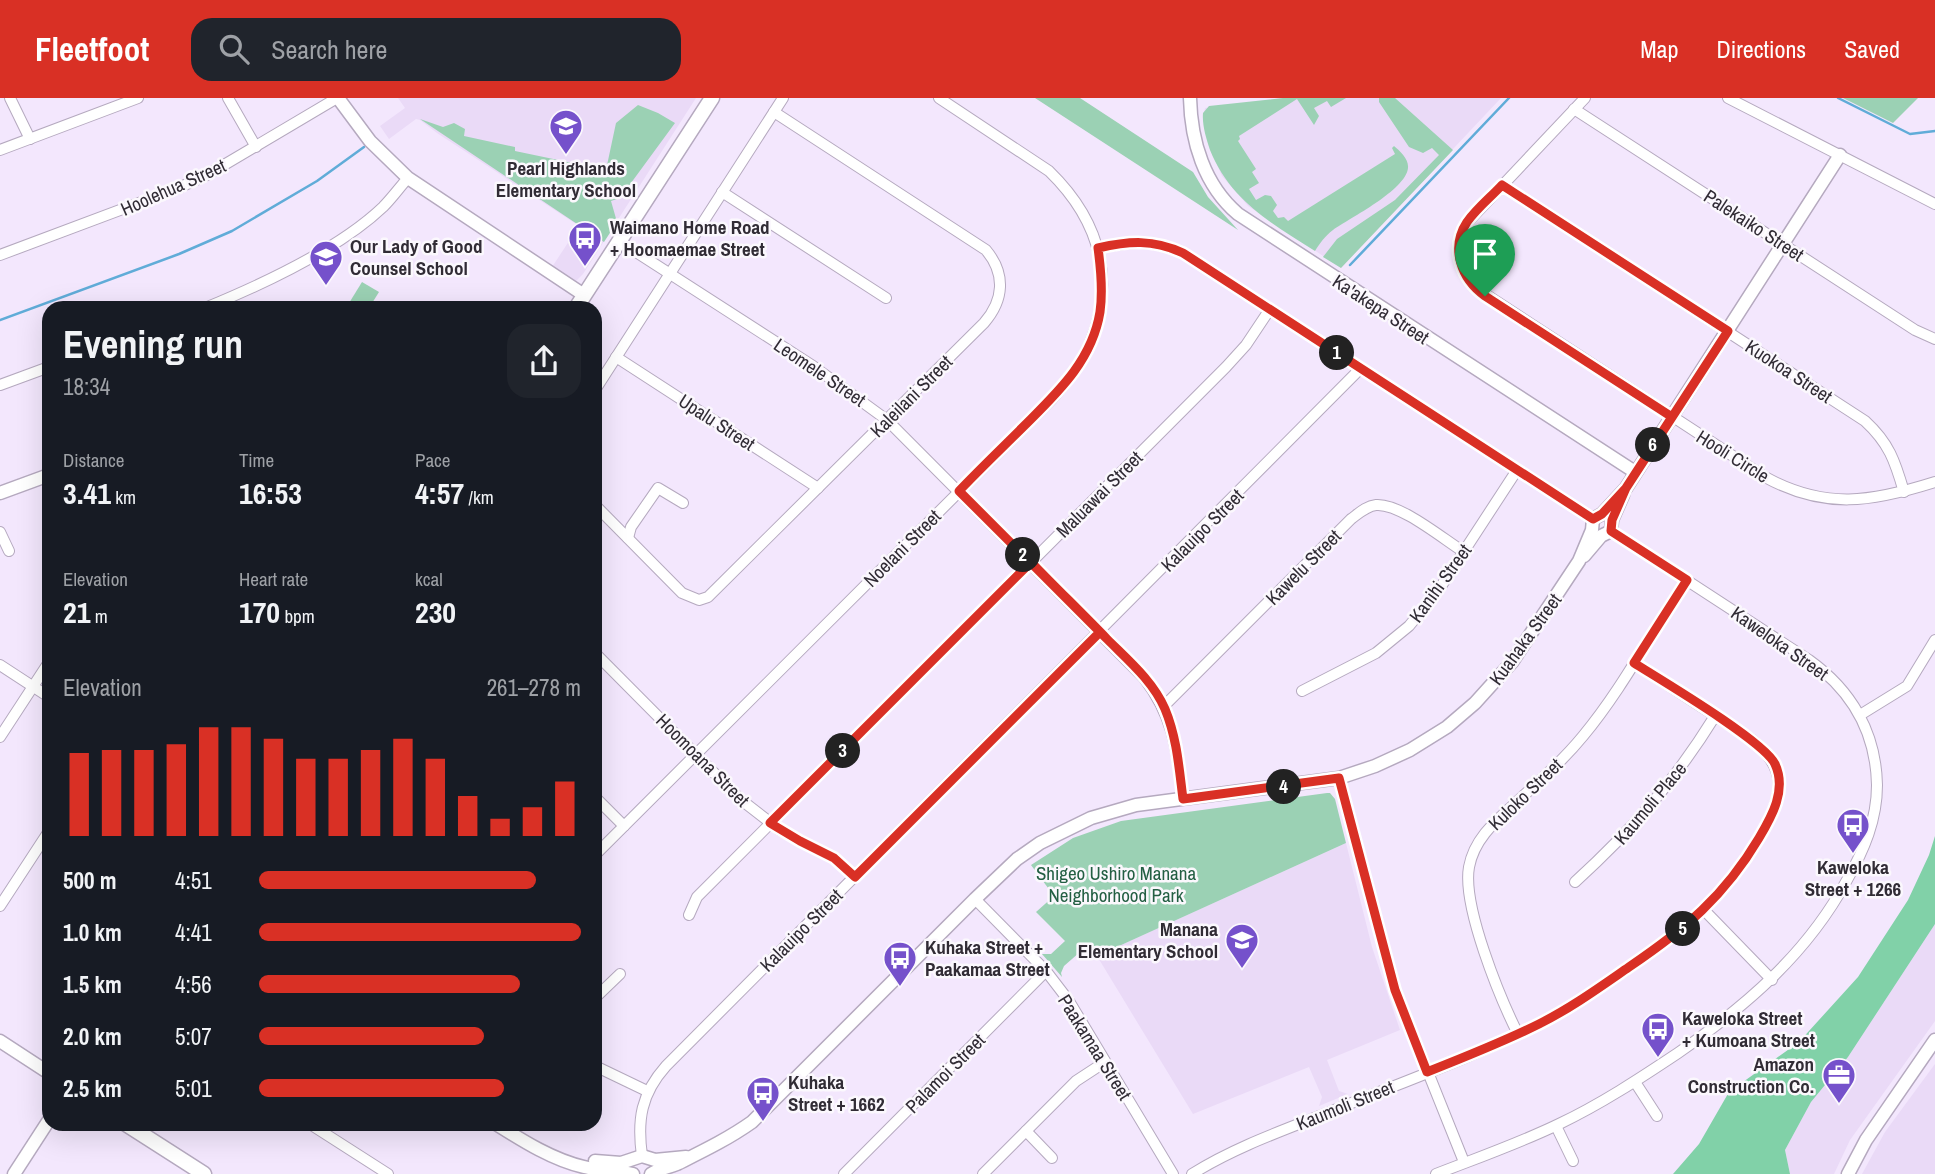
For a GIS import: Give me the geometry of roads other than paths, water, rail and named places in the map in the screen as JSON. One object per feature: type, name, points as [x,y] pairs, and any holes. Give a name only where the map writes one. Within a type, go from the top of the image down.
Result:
[{"type":"main road","points":[[580,301],[712,98]]},
{"type":"main road","points":[[137,1131],[204,1174]]},
{"type":"street","points":[[10,98],[30,139]]},
{"type":"street","points":[[0,150],[121,101],[138,98]]},
{"type":"street","points":[[228,98],[256,147]]},
{"type":"street","points":[[337,98],[370,141],[408,178],[584,295]]},
{"type":"street","name":"Hoolehua Street","points":[[0,255],[176,189],[256,147],[337,98]]},
{"type":"street","points":[[602,379],[783,98]]},
{"type":"street","name":"Noelani Street","points":[[602,848],[1052,399],[1082,361],[1091,342],[1100,314],[1102,286],[1098,248],[1082,210],[1056,177],[939,98]]},
{"type":"street","name":"Ka'akepa Street","points":[[1190,98],[1192,131],[1204,169],[1220,196],[1238,214],[1635,472]]},
{"type":"street","name":"Hooli Circle","points":[[1585,98],[1469,220],[1461,235],[1460,261],[1470,282],[1485,296],[1765,477],[1799,493],[1850,501],[1874,499],[1935,482]]},
{"type":"street","points":[[1728,98],[1935,204]]},
{"type":"street","name":"Palekaiko Street","points":[[1574,109],[1915,330],[1935,339]]},
{"type":"street","name":"Kaleilani Street","points":[[602,512],[682,593],[699,600],[708,597],[994,310],[1001,287],[998,268],[993,258],[977,243],[774,112]]},
{"type":"street","name":"Kuahaka Street","points":[[651,1174],[656,1170],[674,1166],[722,1142],[752,1122],[1017,859],[1068,828],[1113,810],[1339,778],[1410,750],[1447,727],[1475,703],[1512,662],[1840,155]]},
{"type":"street","points":[[220,301],[283,272],[346,234],[382,207],[408,178]]},
{"type":"street","name":"Kuokoa Street","points":[[1502,185],[1865,421],[1881,436],[1891,452],[1904,492]]},
{"type":"street","points":[[722,192],[886,298]]},
{"type":"street","name":"Leomele Street","points":[[619,241],[813,366],[887,420],[1031,562],[1144,678],[1164,706],[1174,738],[1183,799]]},
{"type":"street","name":"Kaweloka Street","points":[[1098,248],[1137,242],[1159,243],[1171,247],[1821,668],[1846,693],[1867,729],[1876,764],[1876,801],[1872,827],[1856,866],[1828,913],[1794,957],[1772,980],[1712,1029],[1635,1082],[1556,1126],[1436,1174]]},
{"type":"street","name":"Maluawai Street","points":[[689,915],[697,897],[1226,367],[1246,345],[1270,309]]},
{"type":"street","name":"Upalu Street","points":[[616,357],[818,488]]},
{"type":"street","name":"Kalauipo Street","points":[[642,1158],[639,1119],[647,1091],[666,1066],[1361,368]]},
{"type":"street","points":[[0,385],[42,370]]},
{"type":"street","name":"Kanihi Street","points":[[1302,691],[1357,663],[1396,638],[1430,602],[1517,470]]},
{"type":"street","points":[[0,493],[42,478]]},
{"type":"street","points":[[628,538],[631,527],[658,488],[683,503]]},
{"type":"street","name":"Kawelu Street","points":[[1164,706],[1351,519],[1365,509],[1376,505],[1391,508],[1464,552]]},
{"type":"street","points":[[0,532],[9,551]]},
{"type":"street","name":"Kuloko Street","points":[[1518,1034],[1489,965],[1471,903],[1468,879],[1472,856],[1487,830],[1584,735],[1687,580]]},
{"type":"street","points":[[1860,715],[1907,686],[1935,640]]},
{"type":"street","name":"Hoomoana Street","points":[[602,660],[740,799],[770,823],[834,858],[855,877]]},
{"type":"street","name":"Kaumoli Street","points":[[1192,1174],[1263,1138],[1518,1034],[1558,1014],[1667,941],[1704,910],[1730,880],[1767,825],[1779,795],[1779,778],[1770,756],[1751,739],[1634,663]]},
{"type":"street","points":[[0,665],[42,693]]},
{"type":"street","points":[[0,737],[42,673]]},
{"type":"street","name":"Kaumoli Place","points":[[1575,882],[1610,850],[1653,804],[1684,765],[1715,716]]},
{"type":"street","points":[[1339,778],[1395,990],[1464,1163]]},
{"type":"street","points":[[602,804],[624,826]]},
{"type":"street","points":[[0,906],[42,842]]},
{"type":"street","name":"Paakamaa Street","points":[[975,899],[1046,971],[1069,1001],[1173,1174]]},
{"type":"street","points":[[1704,910],[1772,980]]},
{"type":"street","name":"Palamoi Street","points":[[844,1174],[1046,971]]},
{"type":"street","points":[[602,991],[620,974]]},
{"type":"street","points":[[1848,1174],[1866,1140],[1935,1040]]},
{"type":"street","points":[[0,1041],[42,1068]]},
{"type":"street","points":[[983,1174],[1076,1082],[1105,1062]]},
{"type":"street","points":[[602,1069],[647,1091]]},
{"type":"street","points":[[1635,1082],[1657,1116]]},
{"type":"street","points":[[1556,1126],[1573,1161]]},
{"type":"street","points":[[14,1174],[42,1130]]},
{"type":"street","points":[[321,1131],[388,1174]]},
{"type":"street","name":"Kuahaka Street","points":[[508,1131],[571,1164],[634,1174]]},
{"type":"street","points":[[1026,1131],[1052,1158]]},
{"type":"street","name":"Kuahaka Street","points":[[556,1156],[605,1163],[621,1163],[642,1158],[690,1157]]},
{"type":"street","points":[[634,1174],[632,1168],[642,1158],[653,1166],[651,1174]]},
{"type":"waterway","points":[[1350,265],[1509,98]]},
{"type":"waterway","points":[[1838,98],[1910,134],[1935,131]]},
{"type":"waterway","points":[[52,301],[179,254],[232,231],[317,181],[364,147]]},
{"type":"waterway","points":[[0,320],[42,305]]},
{"type":"place","name":"Pearl Highlands Elementary School","points":[[566,156]]},
{"type":"place","name":"Waimano Home Road + Hoomaemae Street","points":[[585,268]]},
{"type":"place","name":"Our Lady of Good Counsel School","points":[[326,287]]},
{"type":"place","name":"Kaweloka Street + 1266","points":[[1853,855]]},
{"type":"place","name":"Manana Elementary School","points":[[1242,970]]},
{"type":"place","name":"Kuhaka Street + Paakamaa Street","points":[[900,988]]},
{"type":"place","name":"Kaweloka Street + Kumoana Street","points":[[1658,1059]]},
{"type":"place","name":"Amazon Construction Co.","points":[[1839,1105]]},
{"type":"place","name":"Kuhaka Street + 1662","points":[[763,1123]]},
{"type":"park label","name":"Shigeo Ushiro Manana Neighborhood Park","points":[[1116,884]]}]
